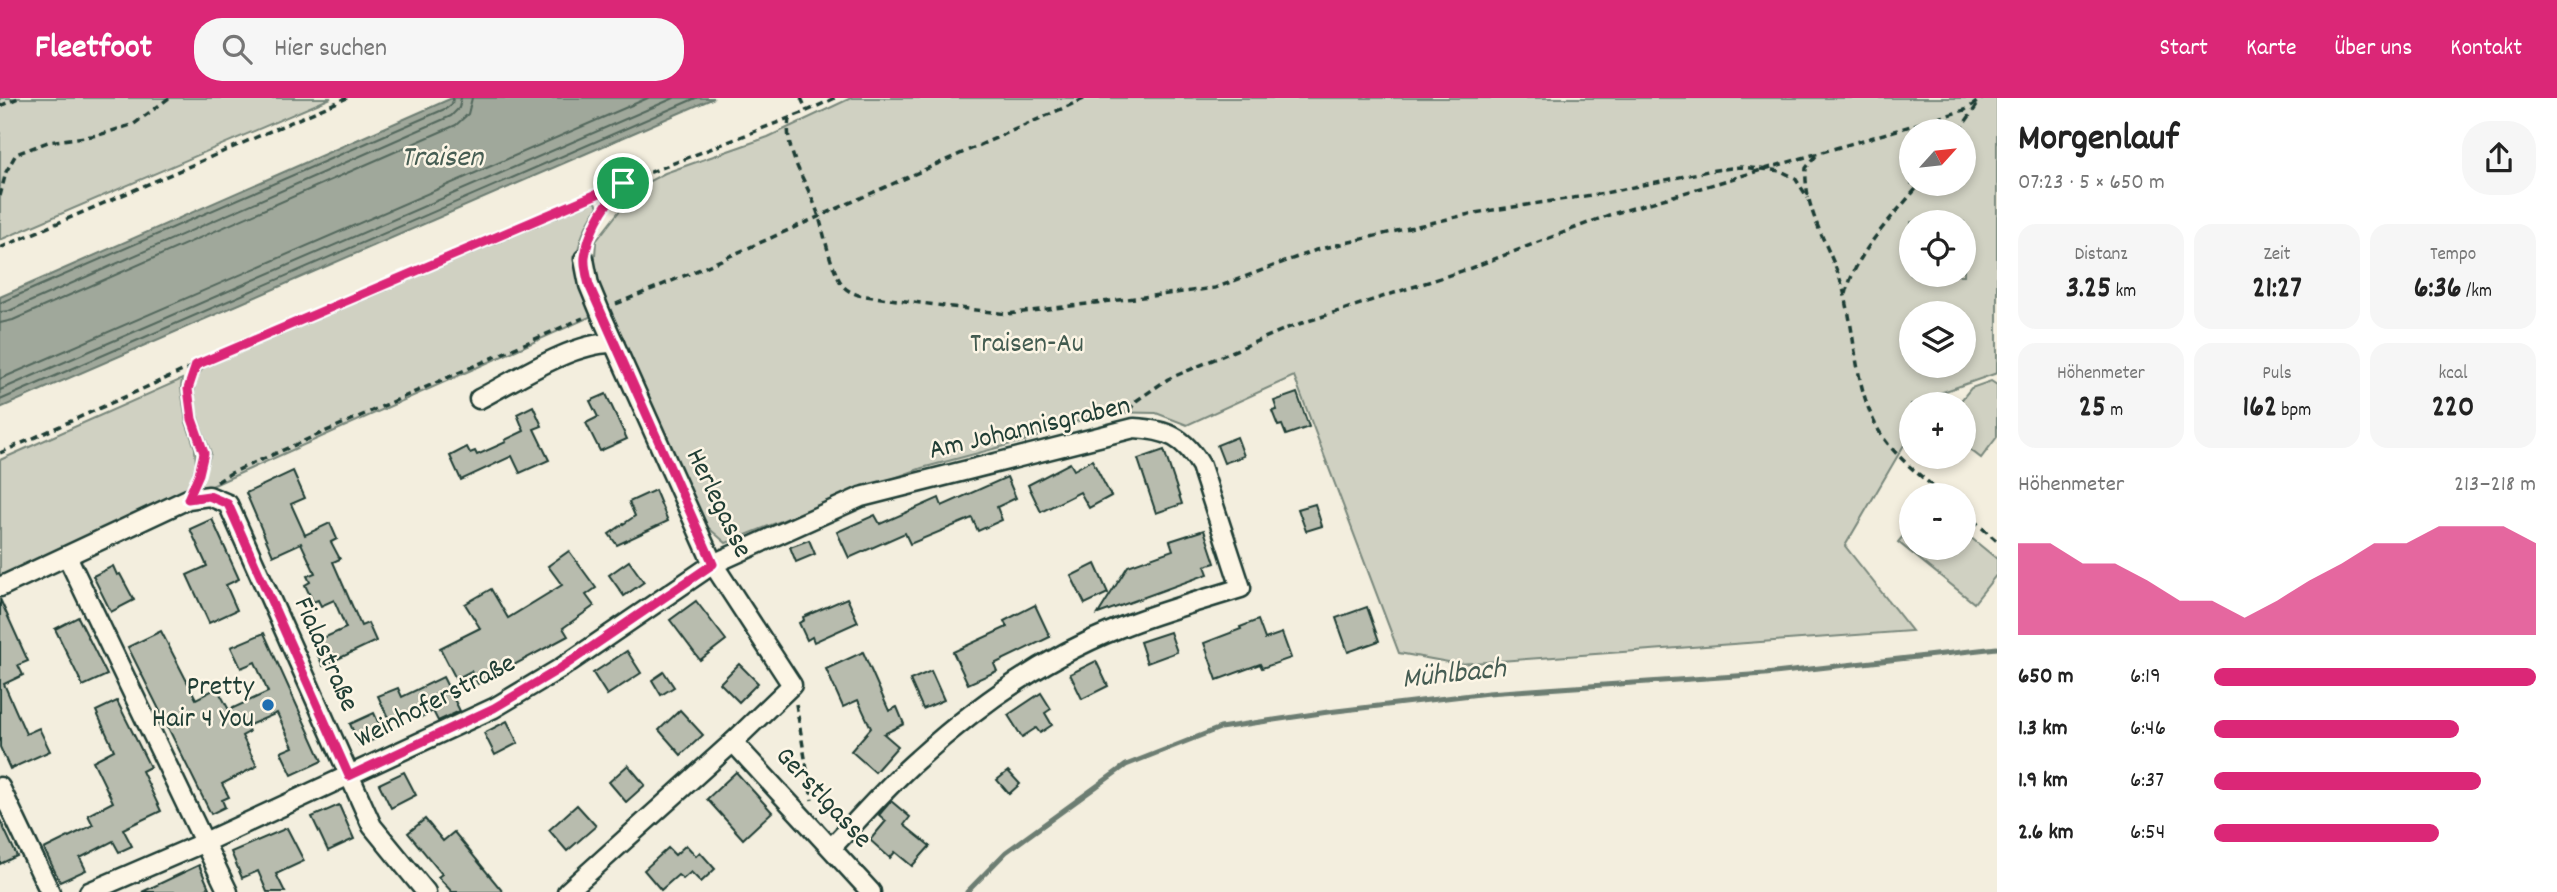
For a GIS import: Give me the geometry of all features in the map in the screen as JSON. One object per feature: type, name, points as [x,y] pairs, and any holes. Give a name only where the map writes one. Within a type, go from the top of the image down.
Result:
[{"type":"street","name":"Herlegasse","points":[[584,260],[589,285],[600,311],[713,564],[792,685]]},
{"type":"street","points":[[479,399],[578,348],[598,343],[614,343]]},
{"type":"street","name":"Am Johannisgraben","points":[[713,564],[861,497],[1114,431],[1134,428],[1164,432],[1191,449],[1201,466],[1241,588],[1119,628],[1066,653],[1010,685],[916,760],[832,847]]},
{"type":"street","name":"Fialastraße","points":[[188,499],[209,496],[228,504],[372,826],[426,892]]},
{"type":"street","points":[[0,587],[188,499]]},
{"type":"street","points":[[67,556],[228,892]]},
{"type":"street","name":"Weinhoferstraße","points":[[89,892],[205,842],[494,708],[561,668],[713,564]]},
{"type":"street","points":[[567,892],[792,685]]},
{"type":"street","name":"Gerstlgasse","points":[[733,742],[871,892]]},
{"type":"street","points":[[0,787],[50,892]]},
{"type":"path","points":[[0,106],[18,98]]},
{"type":"path","points":[[0,196],[6,172],[16,154],[48,142],[99,135],[134,124],[169,98]]},
{"type":"path","points":[[0,248],[347,98]]},
{"type":"path","points":[[802,98],[807,111]]},
{"type":"path","points":[[0,453],[196,365],[623,183],[835,98]]},
{"type":"path","points":[[188,499],[231,473],[1086,98]]},
{"type":"path","points":[[1967,119],[1983,98]]},
{"type":"path","points":[[1114,431],[1136,401],[1168,379],[1290,327],[1471,268],[1609,215],[1965,110],[1979,102]]},
{"type":"path","points":[[789,118],[789,142],[796,167],[818,216],[842,285],[858,295],[1007,314],[1215,288],[1316,250],[1474,213],[1605,193],[1709,171],[1740,167],[1781,171],[1795,178],[1808,198],[1845,296],[1859,381],[1878,429],[1898,456],[1930,483]]},
{"type":"path","points":[[1808,198],[1806,168],[1817,154]]},
{"type":"path","points":[[584,260],[593,229],[608,200],[623,183]]},
{"type":"path","points":[[1845,296],[1850,275],[1861,257],[1910,196]]},
{"type":"path","points":[[188,499],[199,474],[204,453],[192,419],[188,389],[196,365]]},
{"type":"path","points":[[1976,523],[1997,541]]},
{"type":"path","points":[[792,685],[817,831]]},
{"type":"green space","points":[[0,98],[331,98],[0,240]]},
{"type":"green space","name":"Traisen-Au","points":[[851,98],[1997,98],[1997,373],[1943,392],[1899,392],[1899,454],[1845,546],[1912,631],[1459,664],[1399,653],[1294,376],[1187,425],[1156,413],[1102,412],[1031,439],[922,468],[726,543],[705,525],[604,311],[594,271],[596,241],[638,187],[665,173],[768,137]]},
{"type":"green space","points":[[595,201],[598,206],[583,234],[577,260],[581,286],[592,316],[196,493],[211,453],[194,399],[194,388],[203,368]]},
{"type":"green space","points":[[182,379],[186,422],[195,448],[196,464],[186,497],[0,577],[0,460]]},
{"type":"green space","points":[[1991,381],[1997,385],[1997,437],[1981,458],[1976,454],[1976,392],[1968,392],[1971,388]]},
{"type":"green space","points":[[1976,542],[1997,559],[1997,574],[1974,603],[1920,560],[1976,560]]},
{"type":"water","name":"Traisen","points":[[452,98],[714,98],[0,408],[0,297]]},
{"type":"building","points":[[1297,393],[1309,427],[1286,435],[1282,425],[1278,426],[1272,411],[1277,410],[1274,401]]},
{"type":"building","points":[[606,394],[627,439],[600,451],[586,423],[598,417],[590,401]]},
{"type":"building","points":[[533,406],[542,426],[534,429],[549,460],[520,473],[512,456],[461,480],[450,456],[467,447],[470,453],[475,451],[477,455],[506,442],[505,440],[524,431],[517,414]]},
{"type":"building","points":[[1237,437],[1244,456],[1224,463],[1217,445]]},
{"type":"building","points":[[1164,450],[1182,504],[1156,513],[1138,459]]},
{"type":"building","points":[[1092,460],[1111,496],[1089,508],[1080,492],[1041,512],[1028,485],[1070,463],[1074,470]]},
{"type":"building","points":[[293,471],[305,498],[291,504],[305,535],[330,523],[337,539],[331,542],[340,559],[333,562],[361,626],[368,623],[376,641],[323,666],[312,643],[346,628],[334,600],[321,606],[318,600],[313,602],[305,585],[310,582],[307,576],[315,573],[301,543],[273,556],[246,493]]},
{"type":"building","points":[[1007,477],[1016,498],[997,507],[1002,520],[978,531],[972,518],[910,544],[905,533],[849,558],[837,532],[875,515],[880,524],[939,498],[942,506]]},
{"type":"building","points":[[655,490],[668,521],[617,545],[609,534],[635,516],[629,502]]},
{"type":"building","points":[[1315,504],[1322,526],[1306,531],[1298,509]]},
{"type":"building","points":[[212,519],[239,579],[226,585],[237,610],[209,623],[187,575],[207,566],[190,529]]},
{"type":"building","points":[[1204,530],[1215,563],[1205,566],[1208,574],[1098,614],[1128,566],[1173,550],[1170,541]]},
{"type":"building","points":[[809,540],[815,554],[796,562],[790,547]]},
{"type":"building","points":[[569,551],[596,588],[586,595],[594,606],[563,628],[568,636],[478,684],[471,671],[456,679],[440,648],[480,628],[465,604],[491,589],[508,618],[562,585],[548,566]]},
{"type":"building","points":[[629,561],[644,582],[624,596],[609,575]]},
{"type":"building","points":[[1095,564],[1108,593],[1085,604],[1071,576]]},
{"type":"building","points":[[113,566],[134,600],[111,612],[93,576]]},
{"type":"building","points":[[847,598],[858,622],[814,642],[812,637],[807,640],[799,623],[804,620],[803,617]]},
{"type":"building","points":[[0,599],[28,661],[18,665],[23,675],[4,684],[26,734],[39,728],[50,751],[10,769],[0,747]]},
{"type":"building","points":[[696,601],[726,640],[700,660],[670,620]]},
{"type":"building","points":[[1035,605],[1050,637],[994,664],[997,671],[968,684],[953,652],[1007,627],[1004,621]]},
{"type":"building","points":[[1367,607],[1379,641],[1348,652],[1336,618]]},
{"type":"building","points":[[78,617],[107,675],[83,686],[55,629]]},
{"type":"building","points":[[1258,620],[1265,639],[1282,633],[1291,658],[1262,668],[1260,664],[1217,680],[1204,643]]},
{"type":"building","points":[[161,631],[196,699],[217,688],[229,710],[268,692],[255,662],[241,668],[231,647],[264,633],[322,761],[292,775],[281,752],[293,747],[277,713],[247,726],[249,732],[242,736],[257,766],[222,784],[229,797],[222,800],[225,807],[211,814],[128,647]]},
{"type":"building","points":[[1170,632],[1177,652],[1147,663],[1140,642]]},
{"type":"building","points":[[627,651],[641,673],[607,695],[593,673]]},
{"type":"building","points":[[863,652],[889,711],[897,707],[904,724],[884,734],[898,746],[875,772],[851,751],[871,728],[858,700],[843,707],[826,669]]},
{"type":"building","points":[[1096,661],[1108,686],[1082,699],[1070,674]]},
{"type":"building","points":[[739,664],[758,683],[739,702],[720,683]]},
{"type":"building","points":[[931,671],[944,700],[923,709],[910,680]]},
{"type":"building","points":[[664,672],[674,687],[661,695],[652,680]]},
{"type":"building","points":[[443,677],[460,711],[438,721],[433,711],[421,717],[416,708],[389,720],[378,696],[398,688],[402,697]]},
{"type":"building","points":[[1041,693],[1051,709],[1045,713],[1052,725],[1040,733],[1036,728],[1022,737],[1008,715]]},
{"type":"building","points":[[117,701],[150,767],[142,771],[161,811],[123,829],[132,846],[119,852],[113,841],[80,858],[86,870],[60,882],[44,849],[93,825],[88,815],[113,802],[93,761],[114,750],[96,711]]},
{"type":"building","points":[[680,710],[703,735],[681,755],[659,730]]},
{"type":"building","points":[[374,713],[384,735],[360,746],[350,724]]},
{"type":"building","points":[[507,721],[518,743],[495,755],[484,733]]},
{"type":"building","points":[[628,765],[645,785],[626,802],[609,782]]},
{"type":"building","points":[[1008,771],[1020,784],[1009,794],[997,780]]},
{"type":"building","points":[[404,772],[416,795],[391,808],[379,784]]},
{"type":"building","points":[[736,772],[772,812],[743,839],[707,799]]},
{"type":"building","points":[[891,801],[910,817],[904,825],[930,846],[912,866],[895,852],[890,858],[870,840],[886,821],[879,815]]},
{"type":"building","points":[[339,805],[354,839],[328,851],[312,817]]},
{"type":"building","points":[[577,805],[596,826],[567,851],[549,830]]},
{"type":"building","points":[[425,819],[443,841],[454,832],[503,892],[452,892],[438,877],[442,874],[408,833]]},
{"type":"building","points":[[0,820],[17,856],[0,864]]},
{"type":"building","points":[[287,828],[304,861],[276,874],[285,892],[267,892],[258,871],[242,878],[231,852]]},
{"type":"building","points":[[686,845],[696,856],[700,852],[715,869],[701,882],[691,872],[683,879],[678,875],[661,890],[644,870],[668,848],[675,855]]},
{"type":"building","points":[[199,865],[209,888],[201,892],[142,892]]},
{"type":"waterway","name":"Mühlbach","points":[[967,892],[1006,852],[1126,765],[1220,728],[1488,693],[1765,674],[1997,648]]},
{"type":"place","name":"Pretty Hair 4 You","points":[[268,705]]},
{"type":"route","points":[[623,183],[608,200],[593,229],[584,260],[589,285],[713,564],[561,668],[494,708],[349,776],[228,504],[209,496],[188,499],[199,474],[204,453],[192,419],[188,389],[196,365],[623,183]]}]
